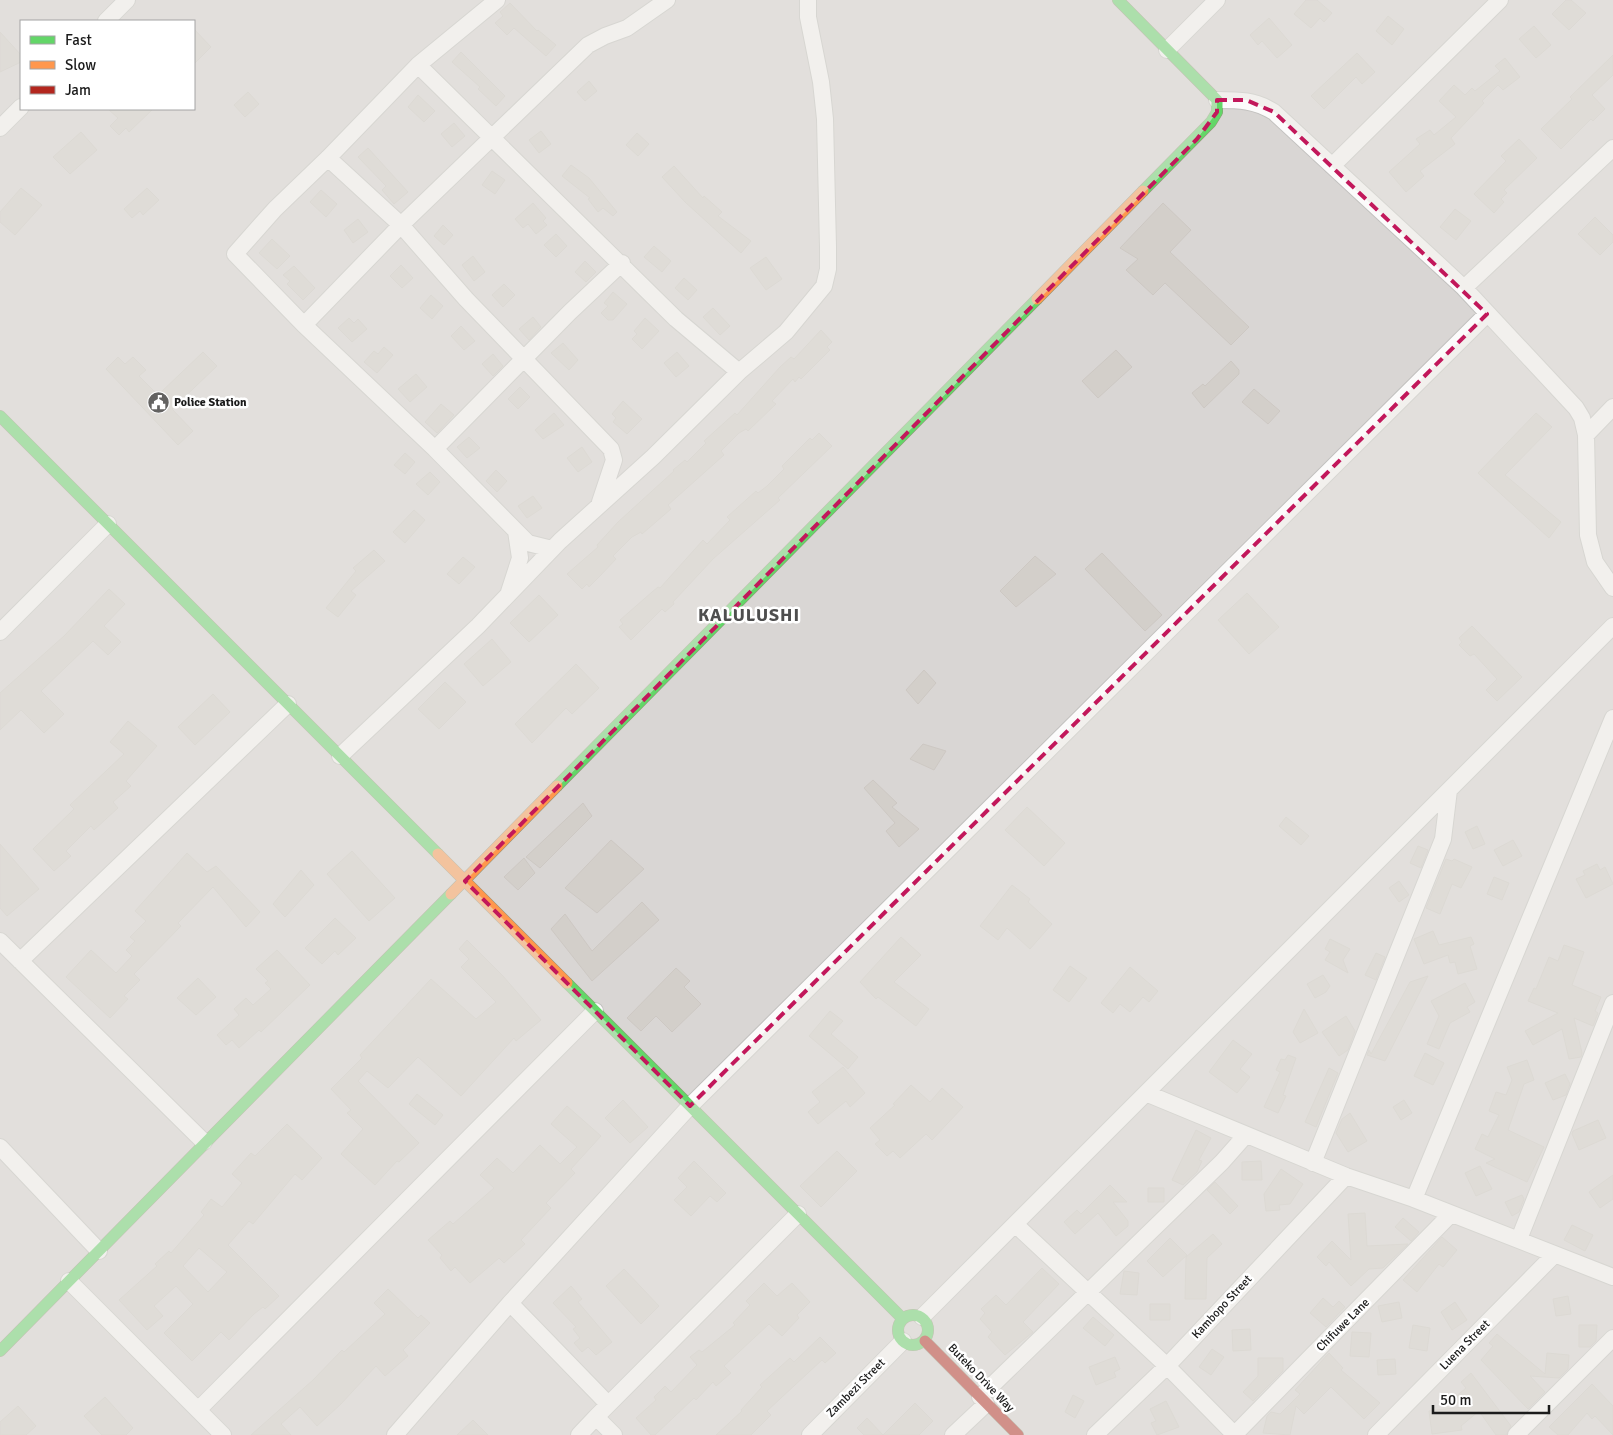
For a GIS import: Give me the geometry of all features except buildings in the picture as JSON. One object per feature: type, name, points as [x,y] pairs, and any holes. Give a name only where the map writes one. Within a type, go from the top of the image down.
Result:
[{"type":"street","points":[[107,20],[127,0]]},
{"type":"street","points":[[497,0],[418,65],[328,158],[275,209],[235,254],[304,326],[435,449],[528,543],[552,549]]},
{"type":"street","points":[[304,326],[401,225],[492,135],[588,45],[604,36],[628,28],[667,0]]},
{"type":"street","points":[[340,756],[478,626],[552,549],[653,458],[739,372],[786,332],[824,286],[827,277],[825,119],[821,82],[808,17],[808,0]]},
{"type":"street","points":[[1118,0],[1217,100],[1246,100],[1260,104],[1274,112],[1464,288],[1576,408],[1582,418],[1586,435],[1588,535],[1595,562],[1613,588]]},
{"type":"street","points":[[1167,50],[1217,0]]},
{"type":"street","points":[[1332,166],[1500,0]]},
{"type":"street","points":[[418,65],[492,135],[676,319],[739,372]]},
{"type":"street","points":[[0,1351],[204,1142],[465,881],[1197,139],[1216,112],[1217,100]]},
{"type":"street","points":[[0,128],[20,108]]},
{"type":"street","points":[[1464,288],[1613,148]]},
{"type":"street","points":[[328,158],[401,225],[466,299],[614,453],[606,491],[598,506]]},
{"type":"street","points":[[435,449],[622,263]]},
{"type":"street","points":[[395,1435],[510,1303],[690,1106],[1487,314]]},
{"type":"street","points":[[1586,435],[1613,407]]},
{"type":"street","points":[[0,416],[903,1319]]},
{"type":"street","points":[[0,632],[108,524]]},
{"type":"street","points":[[508,595],[520,558],[516,531]]},
{"type":"street","points":[[922,1317],[1148,1094],[1613,626]]},
{"type":"street","points":[[20,961],[288,704]]},
{"type":"street","points":[[1414,1199],[1613,718]]},
{"type":"street","points":[[1313,1163],[1443,839],[1449,790]]},
{"type":"street","points":[[0,941],[204,1142]]},
{"type":"street","points":[[1519,1239],[1613,1003]]},
{"type":"street","points":[[198,1410],[595,1011]]},
{"type":"street","points":[[1148,1094],[1245,1136],[1346,1176],[1414,1199],[1613,1277]]},
{"type":"street","points":[[953,1435],[1087,1292],[1222,1162],[1245,1136]]},
{"type":"street","points":[[0,1147],[99,1251]]},
{"type":"street","name":"Kambopo Street","points":[[1095,1435],[1167,1366],[1346,1176]]},
{"type":"street","points":[[579,1435],[798,1214]]},
{"type":"street","name":"Chifuwe Lane","points":[[1235,1435],[1451,1214]]},
{"type":"street","points":[[1016,1225],[1167,1366],[1235,1435]]},
{"type":"street","name":"Luena Street","points":[[1376,1435],[1554,1255]]},
{"type":"street","points":[[68,1281],[222,1435]]},
{"type":"street","points":[[510,1303],[608,1404]]},
{"type":"street","points":[[909,1315],[922,1317],[928,1324],[929,1333],[925,1340],[918,1345],[910,1345],[903,1341],[898,1334],[898,1326],[903,1319],[909,1315]]},
{"type":"street","points":[[1516,1435],[1613,1338]]},
{"type":"street","name":"Buteko Drive Way","points":[[925,1340],[1018,1435]]},
{"type":"street","name":"Zambezi Street","points":[[810,1435],[903,1341]]},
{"type":"street","points":[[596,1417],[614,1435]]},
{"type":"highlighted area","points":[[1217,100],[1246,100],[1274,112],[1487,314],[690,1106],[465,881],[1197,139],[1217,112]]},
{"type":"shaded area","points":[[0,0],[1613,0],[1613,1435],[0,1435]]},
{"type":"traffic: fast","points":[[1118,0],[1217,100],[1217,112],[1211,122],[1143,191]]},
{"type":"traffic: fast","points":[[557,786],[1037,299]]},
{"type":"traffic: fast","points":[[0,416],[438,854]]},
{"type":"traffic: fast","points":[[0,1351],[451,894]]},
{"type":"traffic: fast","points":[[567,983],[903,1319]]},
{"type":"traffic: fast","points":[[913,1315],[924,1319],[928,1330],[924,1341],[913,1345],[902,1341],[898,1330],[902,1319],[913,1315]]},
{"type":"traffic: slow","points":[[1037,299],[1143,191]]},
{"type":"traffic: slow","points":[[451,894],[557,786]]},
{"type":"traffic: slow","points":[[438,854],[567,983]]},
{"type":"traffic: jam","points":[[925,1341],[1018,1435]]},
{"type":"place","name":"Police Station","points":[[158,402]]},
{"type":"district","name":"KALULUSHI","points":[[749,615]]}]
